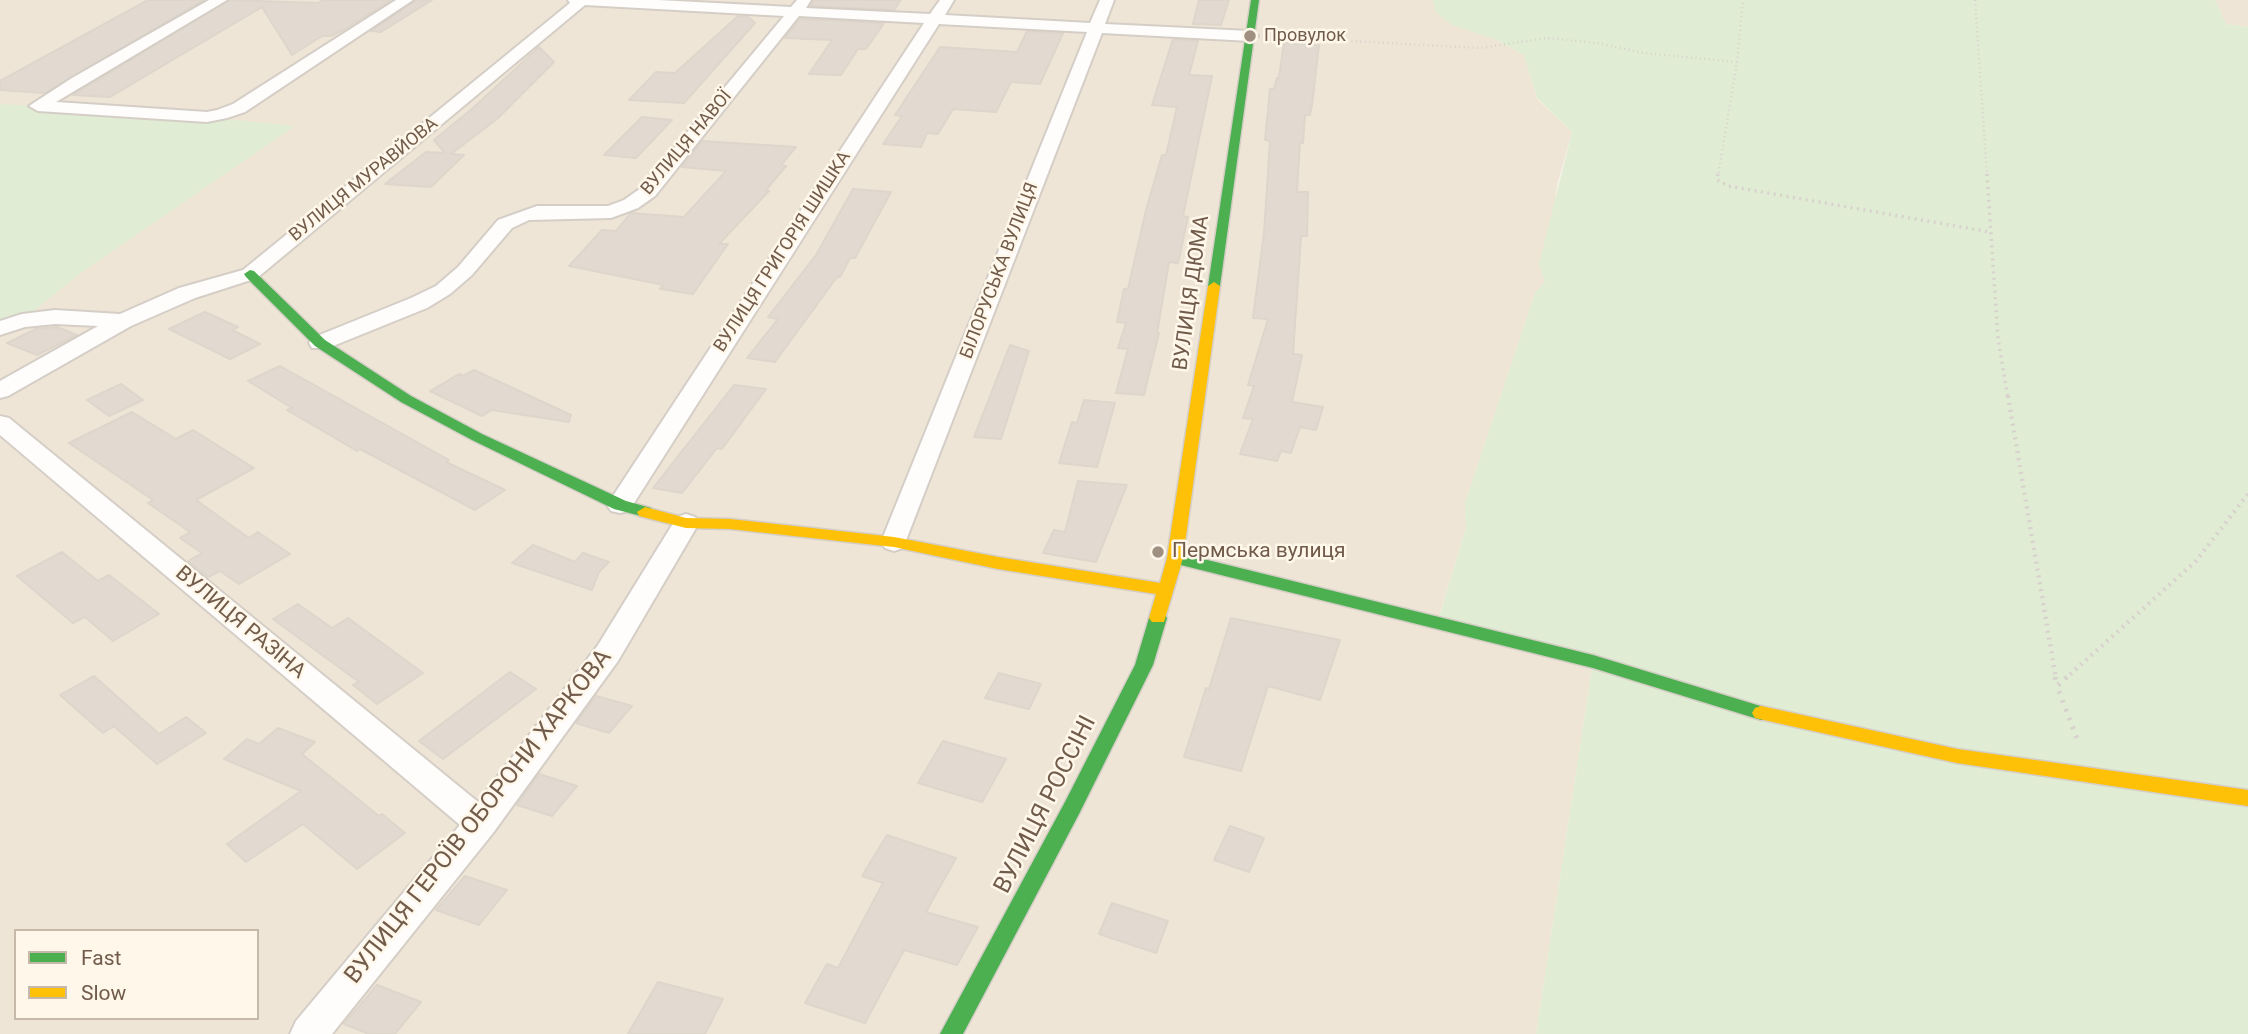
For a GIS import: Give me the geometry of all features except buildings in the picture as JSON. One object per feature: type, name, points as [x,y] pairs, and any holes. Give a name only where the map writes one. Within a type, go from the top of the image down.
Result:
[{"type":"street","points":[[220,0],[38,106],[207,117],[239,108],[406,0]]},
{"type":"street","points":[[575,0],[801,5],[935,20],[1250,36]]},
{"type":"street","name":"ВУЛИЦЯ МУРАВЙОВА","points":[[0,391],[123,321],[187,293],[250,274],[582,0]]},
{"type":"street","name":"ВУЛИЦЯ ГРИГОРІЯ ШИШКА","points":[[621,505],[776,261],[947,0]]},
{"type":"street","name":"БІЛОРУСЬКА ВУЛИЦЯ","points":[[894,542],[1107,0]]},
{"type":"street","name":"ВУЛИЦЯ ДЮМА","points":[[1166,590],[1175,558],[1255,0]]},
{"type":"street","name":"ВУЛИЦЯ НАВОЇ","points":[[320,343],[419,303],[443,290],[465,271],[505,224],[522,216],[537,212],[611,212],[631,204],[648,192],[801,5]]},
{"type":"street","points":[[250,274],[320,343],[406,398],[477,438],[621,505],[686,523],[743,525],[894,542],[998,563],[1166,590]]},
{"type":"street","points":[[0,328],[22,321],[55,317],[123,321]]},
{"type":"street","name":"ВУЛИЦЯ РАЗІНА","points":[[0,423],[481,823]]},
{"type":"street","name":"ВУЛИЦЯ ГЕРОЇВ ОБОРОНИ ХАРКОВА","points":[[309,1034],[481,823],[608,653],[686,523]]},
{"type":"street","points":[[1175,558],[1593,662],[1754,711],[1957,756],[2248,798]]},
{"type":"street","name":"ВУЛИЦЯ РОССІНІ","points":[[951,1034],[1072,808],[1144,665],[1166,590]]},
{"type":"path","points":[[1743,0],[1737,62],[1717,180],[1728,186],[1990,232]]},
{"type":"path","points":[[1975,0],[1998,339],[2057,686],[2091,774]]},
{"type":"path","points":[[1250,36],[1480,48],[1547,38],[1737,62]]},
{"type":"path","points":[[2057,686],[2196,561],[2248,494]]},
{"type":"shaded area","points":[[0,0],[1433,0],[1435,11],[1452,25],[1497,40],[1524,55],[1537,99],[1572,132],[1557,185],[1545,282],[1535,293],[1465,503],[1466,528],[1437,623],[1593,662],[1536,1034],[0,1034]]},
{"type":"shaded area","points":[[2215,0],[2248,0],[2248,27],[2226,24]]},
{"type":"green space","points":[[1433,0],[2215,0],[2226,24],[2248,27],[2248,1034],[1536,1034],[1593,662],[1437,624],[1466,528],[1465,503],[1535,293],[1545,282],[1539,264],[1572,132],[1537,98],[1524,55],[1497,40],[1452,25],[1435,11]]},
{"type":"green space","points":[[0,104],[207,117],[295,126],[78,275],[22,321],[0,328]]},
{"type":"traffic: fast","points":[[1214,286],[1255,0]]},
{"type":"traffic: fast","points":[[250,274],[320,343],[406,399],[477,437],[620,505],[645,512]]},
{"type":"traffic: fast","points":[[1175,558],[1593,662],[1761,713]]},
{"type":"traffic: fast","points":[[951,1034],[1072,808],[1144,665],[1158,618]]},
{"type":"traffic: slow","points":[[1158,618],[1175,558],[1214,286]]},
{"type":"traffic: slow","points":[[645,512],[686,523],[730,524],[894,542],[998,563],[1166,590]]},
{"type":"traffic: slow","points":[[1761,713],[1957,756],[2248,798]]},
{"type":"place","name":"Провулок","points":[[1250,36]]},
{"type":"place","name":"Пермська вулиця","points":[[1158,552]]}]
